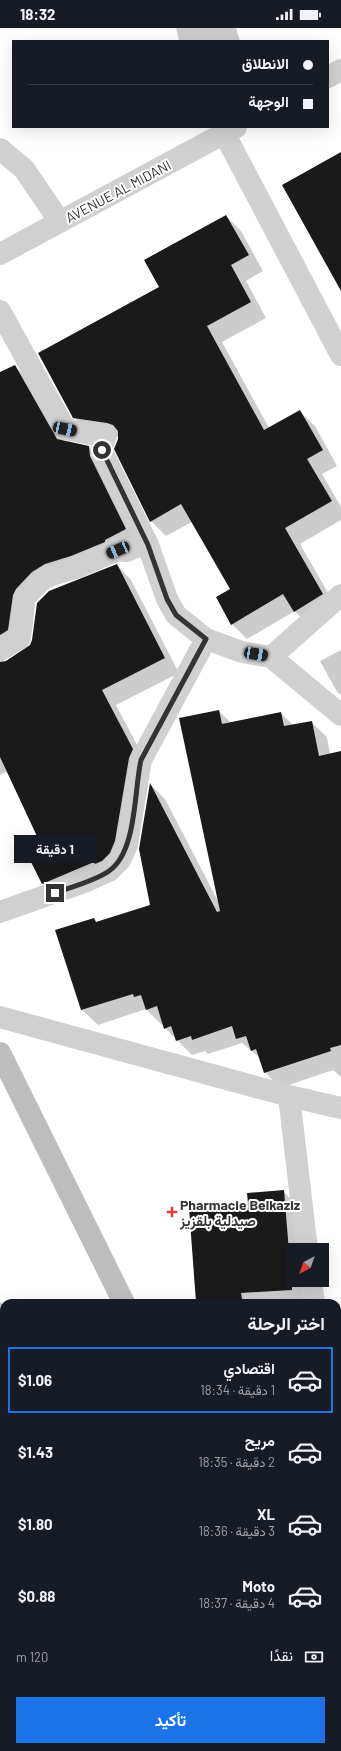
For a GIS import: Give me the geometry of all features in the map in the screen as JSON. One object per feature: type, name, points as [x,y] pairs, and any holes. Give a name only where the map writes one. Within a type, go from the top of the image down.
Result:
[{"type":"main road","points":[[0,1053],[122,1299]]},
{"type":"street","points":[[329,76],[341,70]]},
{"type":"street","points":[[230,130],[341,355]]},
{"type":"street","name":"AVENUE AL MIDANI","points":[[0,254],[230,130]]},
{"type":"street","points":[[0,149],[24,169],[60,222]]},
{"type":"street","points":[[0,311],[65,429],[90,434],[106,435],[102,450],[148,545],[167,599],[176,615],[206,639],[242,652],[271,657],[341,715]]},
{"type":"street","points":[[0,650],[20,638],[26,597],[41,581],[49,576],[75,568],[118,550],[127,551],[141,545],[148,545]]},
{"type":"street","points":[[271,657],[341,595]]},
{"type":"street","points":[[0,912],[82,883],[109,871],[120,860],[127,845],[141,760],[206,639]]},
{"type":"street","points":[[0,1017],[289,1096],[341,1108]]},
{"type":"street","points":[[289,1096],[306,1243]]},
{"type":"street","points":[[312,1287],[313,1299]]},
{"type":"building","points":[[341,152],[341,291],[282,185]]},
{"type":"building","points":[[226,215],[249,255],[231,265],[251,302],[207,326],[264,430],[300,410],[323,450],[307,459],[332,501],[285,528],[323,594],[294,612],[283,594],[231,625],[216,597],[230,589],[181,504],[150,522],[114,449],[118,439],[118,431],[113,425],[107,423],[73,418],[38,353],[159,287],[144,260]]},
{"type":"building","points":[[15,365],[57,439],[89,446],[90,456],[126,529],[105,540],[105,542],[71,556],[45,564],[32,572],[16,589],[13,595],[8,630],[0,635],[0,372]]},
{"type":"building","points":[[117,564],[165,658],[102,690],[133,749],[129,758],[115,841],[110,853],[102,861],[95,864],[94,862],[42,884],[27,854],[42,847],[0,757],[0,662],[6,661],[30,645],[37,603],[49,591]]},
{"type":"building","points":[[219,710],[222,724],[281,712],[284,726],[312,721],[319,756],[341,751],[341,1045],[330,1048],[331,1051],[264,1073],[256,1049],[251,1051],[246,1036],[236,1039],[232,1026],[192,1040],[191,1036],[176,1041],[171,1026],[164,1029],[157,1006],[146,1010],[141,995],[134,997],[133,994],[81,1010],[55,930],[94,918],[96,922],[150,905],[139,849],[150,783],[217,912],[220,911],[179,718]]},
{"type":"building","points":[[284,1190],[288,1243],[285,1243],[285,1287],[292,1287],[292,1290],[241,1293],[242,1299],[196,1299],[189,1208],[248,1204],[247,1193]]},
{"type":"place","name":"Pharmacie Belkaziz صيدلية بلقزيز","points":[[172,1212]]},
{"type":"route","points":[[55,893],[109,871],[120,860],[127,845],[141,760],[206,639],[176,615],[167,599],[148,545],[102,450]]}]
